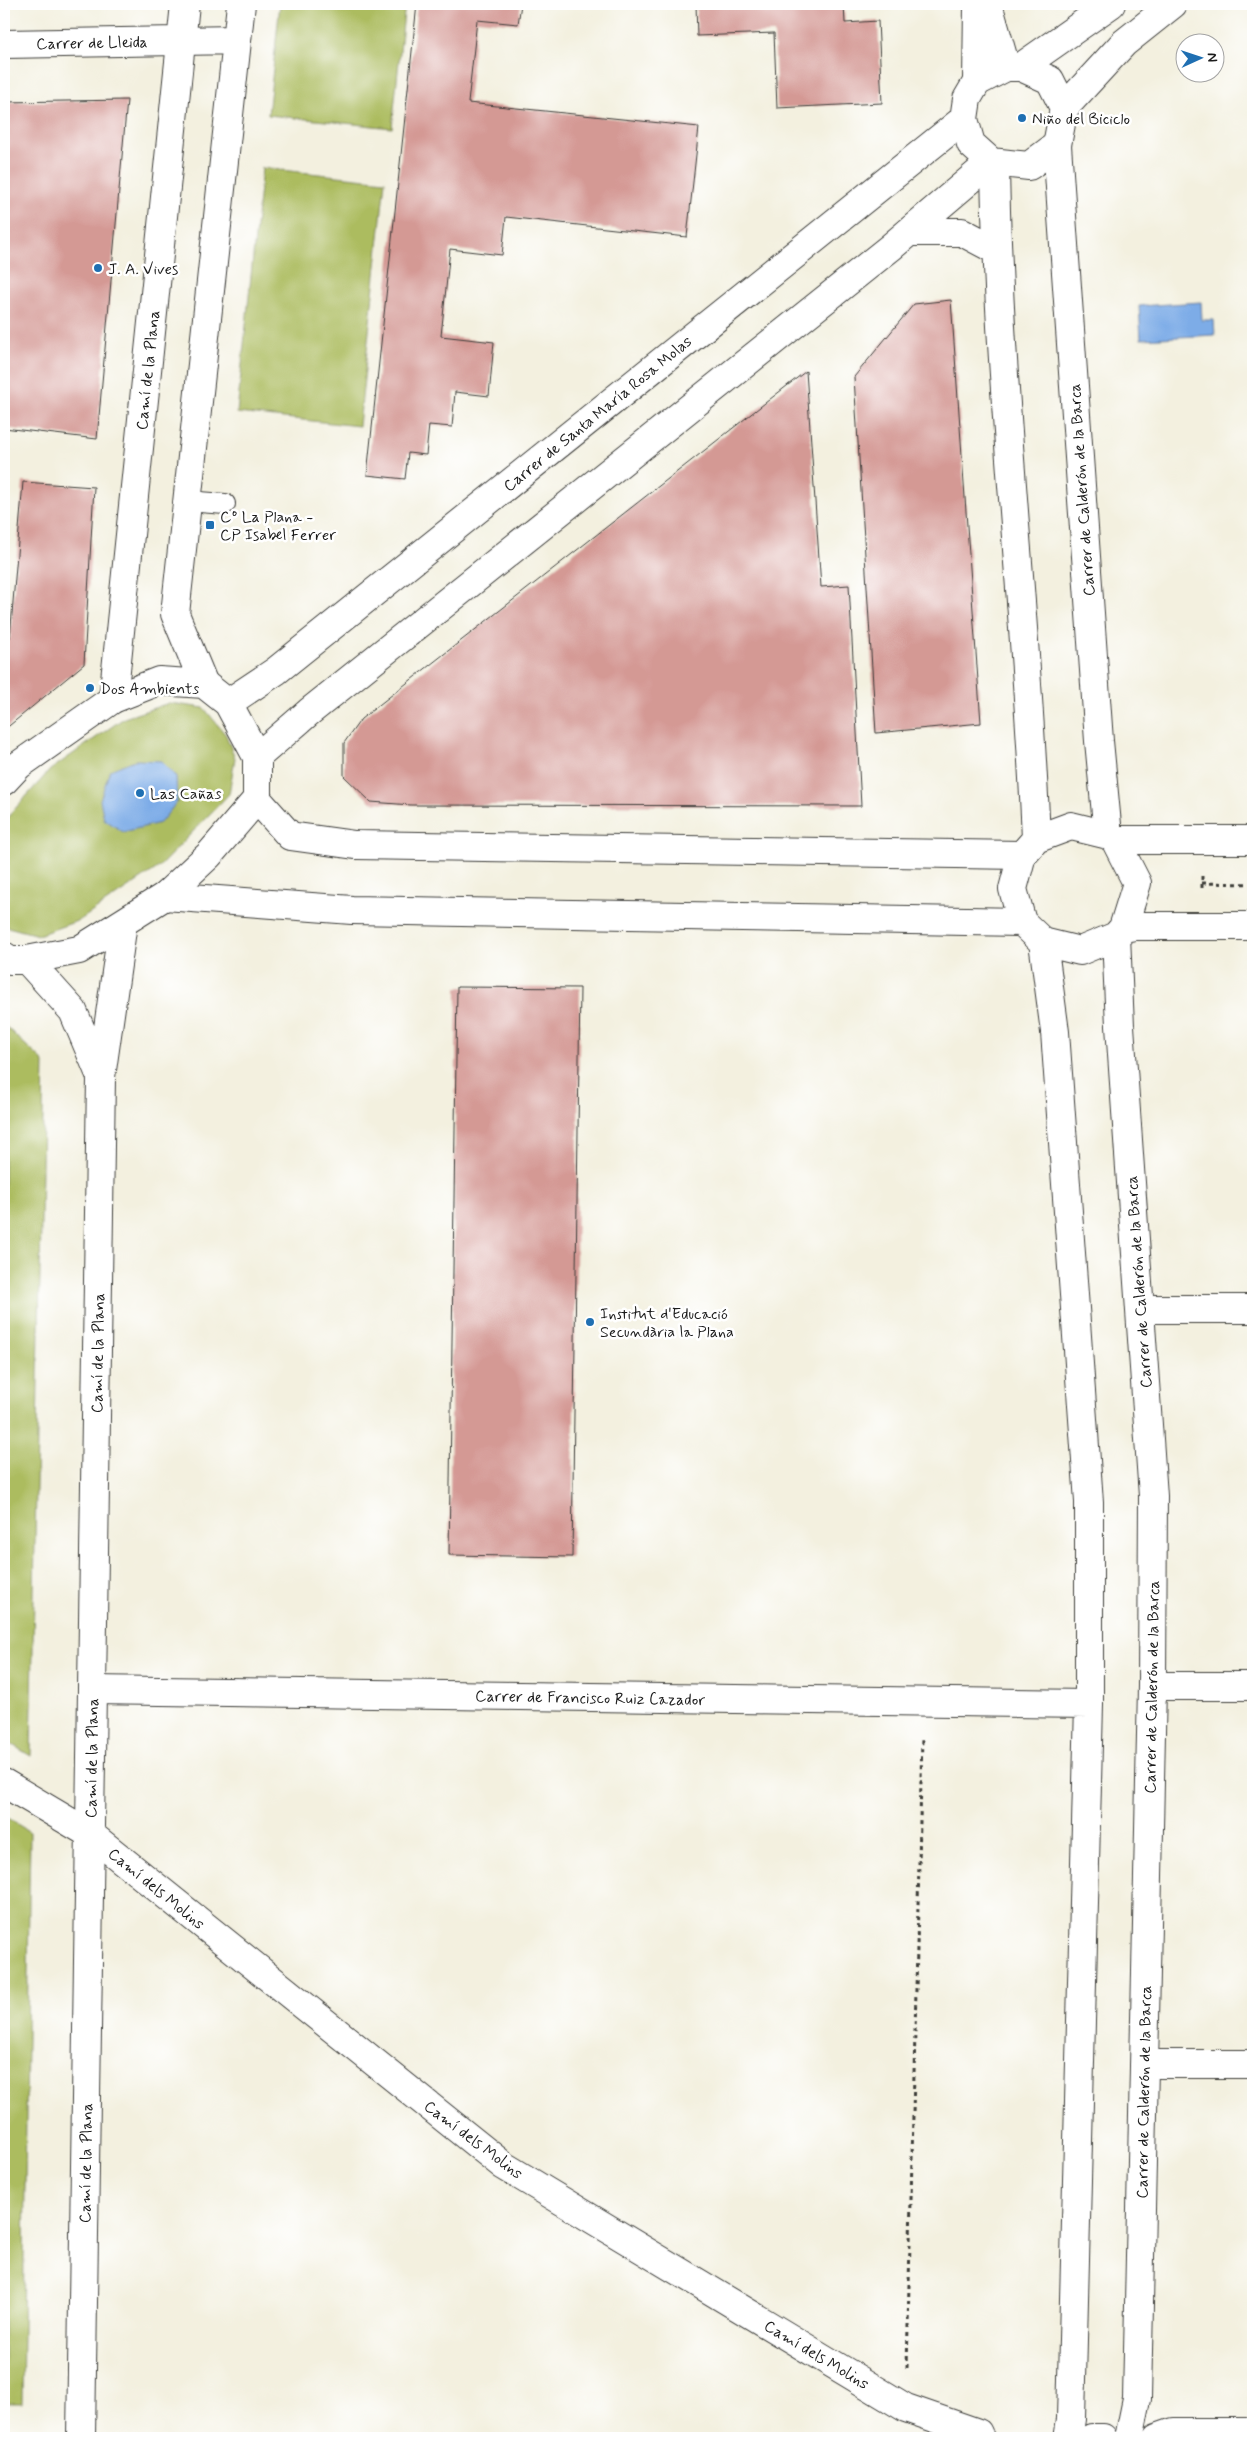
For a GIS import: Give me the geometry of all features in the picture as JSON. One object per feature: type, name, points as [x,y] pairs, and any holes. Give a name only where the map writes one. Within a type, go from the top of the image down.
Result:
[{"type":"street","name":"Camí de la Plana","points":[[113,699],[185,4]]},
{"type":"street","points":[[11,960],[79,950],[165,896],[209,855],[257,799],[257,757],[228,703],[204,684],[175,614],[241,4]]},
{"type":"street","points":[[978,4],[978,82],[967,99],[964,119],[971,144],[993,163],[1029,166],[1057,145],[1064,108],[1124,43],[1173,4]]},
{"type":"street","points":[[988,4],[1014,67],[1050,80],[1064,108]]},
{"type":"street","points":[[978,82],[1014,67],[1111,4]]},
{"type":"street","points":[[181,41],[237,40]]},
{"type":"street","name":"Carrer de Lleida","points":[[4,44],[181,41]]},
{"type":"street","name":"Carrer de Santa María Rosa Molas","points":[[228,703],[276,671],[964,119]]},
{"type":"street","name":"Carrer de Calderón de la Barca","points":[[1057,145],[1097,721],[1111,838]]},
{"type":"street","points":[[257,757],[316,706],[910,232],[993,163]]},
{"type":"street","points":[[993,163],[996,250],[1032,744],[1029,847],[1013,888],[1022,922],[1042,942],[1080,951],[1136,926],[1253,926]]},
{"type":"street","points":[[910,232],[962,232],[996,250]]},
{"type":"street","points":[[4,781],[18,765],[113,699],[159,682],[204,684]]},
{"type":"street","points":[[257,799],[290,836],[355,845],[1029,847],[1071,826],[1111,838],[1253,840]]},
{"type":"street","points":[[1111,838],[1137,883],[1120,932]]},
{"type":"street","points":[[165,896],[352,910],[1022,922]]},
{"type":"street","name":"Camí de la Plana","points":[[81,2438],[101,1077],[123,923]]},
{"type":"street","name":"Carrer de Calderón de la Barca","points":[[1120,932],[1121,1036],[1153,1496],[1152,1686],[1137,2399],[1129,2438]]},
{"type":"street","points":[[1042,942],[1056,1032],[1089,1502],[1089,1704],[1071,2419],[1068,2438]]},
{"type":"street","name":"Camí de la Plana","points":[[11,960],[73,1011],[101,1077]]},
{"type":"street","points":[[1140,1309],[1253,1309]]},
{"type":"street","points":[[1152,1686],[1253,1686]]},
{"type":"street","name":"Carrer de Francisco Ruiz Cazador","points":[[92,1690],[1089,1704]]},
{"type":"street","name":"Camí dels Molins","points":[[4,1783],[90,1834],[504,2166],[906,2408],[978,2433],[980,2438]]},
{"type":"street","points":[[1144,2064],[1253,2064]]},
{"type":"street","points":[[1157,2438],[1174,2432],[1253,2432]]},
{"type":"street","points":[[1092,2438],[1103,2438]]},
{"type":"lane","points":[[187,501],[225,504]]},
{"type":"path","points":[[1201,840],[1203,926]]},
{"type":"path","points":[[1202,883],[1253,884]]},
{"type":"path","points":[[906,2408],[922,1702]]},
{"type":"green space","points":[[280,4],[405,4],[392,128],[268,115]]},
{"type":"green space","points":[[262,168],[385,181],[359,426],[237,413]]},
{"type":"green space","points":[[169,703],[204,708],[226,735],[235,758],[229,794],[159,867],[80,920],[38,935],[4,926],[4,821],[50,770],[124,718]],"holes":[[[135,760],[161,761],[176,776],[177,802]]]},
{"type":"green space","points":[[4,1025],[44,1062],[31,1756],[4,1740]]},
{"type":"green space","points":[[4,1816],[30,1832],[22,2403],[4,2403]]},
{"type":"water","points":[[1201,302],[1202,320],[1214,320],[1215,335],[1141,339],[1139,306]]},
{"type":"water","points":[[135,760],[161,761],[176,777],[177,802],[160,823],[123,832],[104,819],[100,800],[110,770]]},
{"type":"building","points":[[417,4],[521,4],[518,24],[477,20],[468,103],[699,127],[687,237],[506,217],[502,255],[450,249],[441,336],[494,342],[489,396],[455,392],[452,427],[429,425],[426,455],[408,453],[405,479],[367,475]]},
{"type":"building","points":[[696,4],[844,4],[845,23],[878,21],[882,103],[777,108],[774,33],[697,36]]},
{"type":"building","points":[[127,100],[97,439],[4,428],[4,102]]},
{"type":"building","points":[[951,300],[981,723],[876,733],[854,377],[914,304]]},
{"type":"building","points":[[806,371],[821,587],[849,585],[861,806],[411,805],[371,802],[344,776],[344,743],[361,719]]},
{"type":"building","points":[[23,482],[94,487],[84,664],[4,730],[4,643],[10,638]]},
{"type":"building","points":[[457,987],[580,988],[572,1557],[449,1555]]},
{"type":"place","name":"Niño del Biciclo","points":[[1022,118]]},
{"type":"place","name":"J. A. Vives","points":[[98,268]]},
{"type":"place","name":"Cº La Plana - CP Isabel Ferrer","points":[[210,525]]},
{"type":"place","name":"Dos Ambients","points":[[90,688]]},
{"type":"place","name":"Las Cañas","points":[[140,793]]},
{"type":"place","name":"Institut d'Educació Secundària la Plana","points":[[590,1322]]}]
